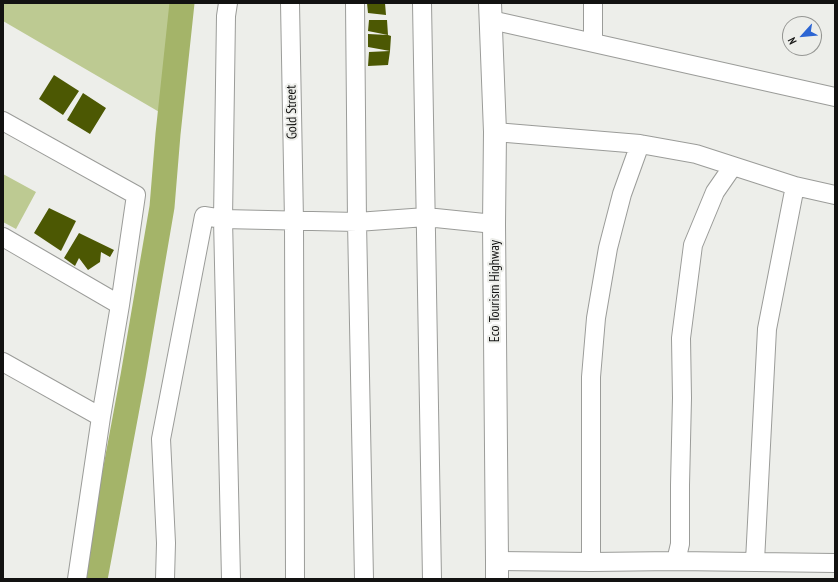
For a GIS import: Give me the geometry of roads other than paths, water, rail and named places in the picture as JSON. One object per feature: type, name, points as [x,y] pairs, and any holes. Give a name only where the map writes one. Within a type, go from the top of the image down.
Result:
[{"type":"highway","name":"Eco Tourism Highway","points":[[490,11],[494,132],[497,570]]},
{"type":"street","points":[[228,3],[226,16],[223,219],[231,579]]},
{"type":"street","name":"Gold Street","points":[[290,3],[294,221],[295,579]]},
{"type":"street","points":[[355,3],[357,222],[364,579]]},
{"type":"street","points":[[422,3],[432,579]]},
{"type":"street","points":[[593,3],[593,43]]},
{"type":"street","points":[[490,11],[593,43],[835,97]]},
{"type":"street","points":[[3,121],[136,195],[77,579]]},
{"type":"street","points":[[494,132],[640,144],[696,154],[795,186],[835,195]]},
{"type":"street","points":[[591,562],[591,377],[596,318],[608,248],[622,194],[640,144]]},
{"type":"street","points":[[676,561],[680,544],[682,398],[681,338],[693,245],[715,192],[733,166]]},
{"type":"street","points":[[755,561],[767,329],[795,186]]},
{"type":"street","points":[[165,579],[166,542],[161,439],[204,216],[223,219],[357,222],[426,217],[494,224]]},
{"type":"street","points":[[3,237],[120,304]]},
{"type":"street","points":[[3,362],[101,417]]},
{"type":"street","points":[[497,570],[591,562],[755,561],[835,563]]},
{"type":"waterway","points":[[95,579],[133,376],[162,207],[182,3]]}]
